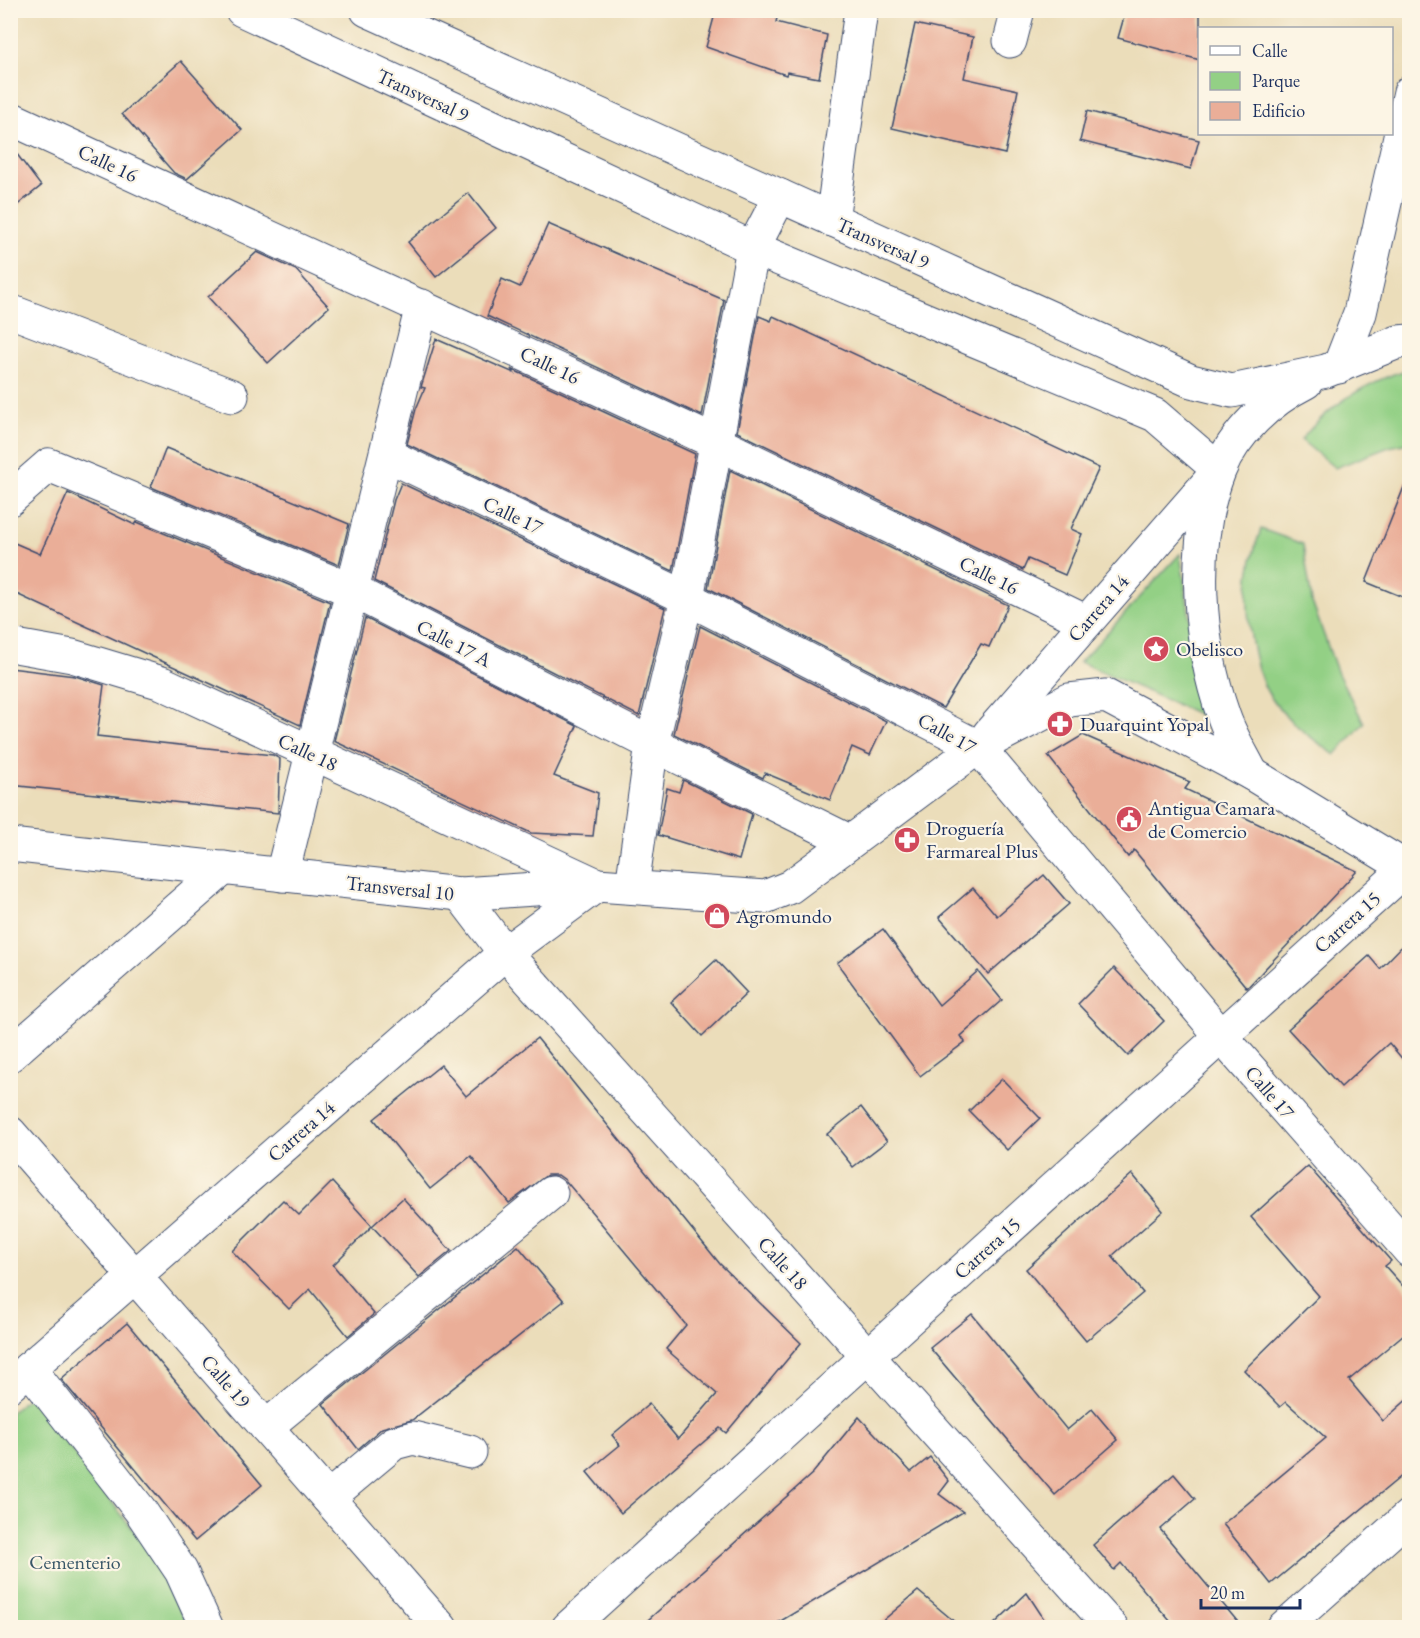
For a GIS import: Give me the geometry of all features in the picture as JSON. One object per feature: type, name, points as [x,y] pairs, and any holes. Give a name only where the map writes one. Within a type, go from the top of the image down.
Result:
[{"type":"street","name":"Transversal 9","points":[[242,10],[753,248],[1155,415],[1219,471]]},
{"type":"street","name":"Transversal 9","points":[[367,10],[1191,381],[1232,391],[1332,369],[1398,342],[1410,341]]},
{"type":"street","points":[[832,220],[861,10]]},
{"type":"street","points":[[1408,870],[1252,774],[1224,718],[1207,657],[1200,595],[1204,531],[1219,471],[1245,428],[1281,394],[1332,369],[1360,313],[1410,92]]},
{"type":"street","name":"Calle 16","points":[[10,118],[717,443],[1085,621]]},
{"type":"street","points":[[632,887],[652,744],[687,598],[753,248],[780,196]]},
{"type":"street","points":[[282,875],[422,306]]},
{"type":"street","points":[[10,311],[232,396]]},
{"type":"street","name":"Calle 17","points":[[387,455],[687,598],[978,747],[1221,1036],[1410,1251]]},
{"type":"street","name":"Calle 17 A","points":[[10,499],[49,465],[353,591],[652,744],[849,841]]},
{"type":"street","name":"Carrera 14","points":[[978,747],[1085,621],[1219,471]]},
{"type":"street","name":"Calle 18","points":[[10,645],[72,656],[162,683],[597,885]]},
{"type":"street","name":"Carrera 14","points":[[790,887],[978,747],[1069,700],[1106,696],[1252,774]]},
{"type":"street","name":"Transversal 10","points":[[10,845],[460,894],[597,885],[765,897],[790,887]]},
{"type":"street","points":[[10,1055],[224,868]]},
{"type":"street","name":"Carrera 15","points":[[568,1628],[1221,1036],[1408,870]]},
{"type":"street","name":"Carrera 14","points":[[20,1376],[505,953],[597,885]]},
{"type":"street","name":"Calle 18","points":[[460,894],[505,953],[1112,1628]]},
{"type":"street","name":"Calle 19","points":[[10,1133],[441,1628]]},
{"type":"street","points":[[266,1427],[550,1193]]},
{"type":"street","points":[[20,1376],[140,1510],[181,1571],[207,1628]]},
{"type":"street","points":[[328,1497],[394,1443],[414,1438],[470,1452]]},
{"type":"street","points":[[1283,1628],[1410,1515]]},
{"type":"green space","points":[[1409,369],[1409,443],[1389,447],[1335,468],[1301,440],[1324,416],[1349,396],[1393,374]]},
{"type":"green space","points":[[1261,529],[1303,544],[1312,602],[1338,674],[1364,723],[1335,755],[1300,728],[1276,705],[1264,686],[1255,659],[1248,600],[1251,565]]},
{"type":"green space","points":[[1180,554],[1205,717],[1080,662]]},
{"type":"green space","name":"Cementerio","points":[[30,1396],[152,1554],[189,1627],[11,1627],[10,1413]]},
{"type":"building","points":[[716,10],[779,10],[776,22],[827,35],[819,78],[787,72],[786,75],[706,47]]},
{"type":"building","points":[[1126,10],[1200,10],[1198,59],[1118,38]]},
{"type":"building","points":[[915,24],[973,37],[964,78],[1018,90],[1005,154],[892,128]]},
{"type":"building","points":[[181,61],[242,130],[187,179],[174,173],[122,114]]},
{"type":"building","points":[[1087,111],[1199,140],[1191,169],[1080,141]]},
{"type":"building","points":[[10,145],[41,186],[10,211]]},
{"type":"building","points":[[468,193],[496,228],[436,277],[408,242]]},
{"type":"building","points":[[548,224],[724,300],[702,416],[487,316],[502,279],[520,287]]},
{"type":"building","points":[[257,252],[296,270],[329,307],[268,363],[208,297]]},
{"type":"building","points":[[759,316],[771,321],[773,316],[1099,468],[1071,529],[1082,534],[1065,575],[1028,559],[1023,570],[737,432]]},
{"type":"building","points":[[436,339],[514,373],[511,369],[695,454],[673,571],[407,444],[416,409],[425,388],[421,387]]},
{"type":"building","points":[[166,448],[349,524],[339,565],[151,487]]},
{"type":"building","points":[[730,470],[1008,605],[989,647],[981,644],[943,708],[708,588]]},
{"type":"building","points":[[1408,477],[1410,478],[1410,600],[1366,582]]},
{"type":"building","points":[[401,483],[665,608],[639,716],[374,581],[394,500]]},
{"type":"building","points":[[68,493],[135,525],[137,522],[330,602],[300,725],[10,591],[10,541],[40,554]]},
{"type":"building","points":[[365,618],[577,726],[554,776],[598,793],[593,836],[531,833],[334,741]]},
{"type":"building","points":[[700,626],[886,721],[870,755],[852,747],[830,800],[765,773],[763,778],[674,734]]},
{"type":"building","points":[[10,668],[75,676],[104,685],[97,736],[273,755],[280,759],[278,813],[10,785]]},
{"type":"building","points":[[1083,735],[1190,782],[1185,789],[1357,871],[1247,988],[1134,850],[1128,857],[1048,756]]},
{"type":"building","points":[[683,780],[752,814],[739,860],[658,835],[667,788],[679,792]]},
{"type":"building","points":[[1044,875],[1069,904],[988,974],[939,917],[973,888],[997,916]]},
{"type":"building","points":[[883,929],[939,1005],[978,971],[1002,1000],[961,1036],[965,1042],[920,1076],[837,963]]},
{"type":"building","points":[[1410,938],[1410,1068],[1389,1043],[1341,1087],[1288,1029],[1369,956],[1380,969]]},
{"type":"building","points":[[716,960],[747,993],[702,1036],[671,1002]]},
{"type":"building","points":[[1114,968],[1164,1021],[1128,1056],[1078,1004]]},
{"type":"building","points":[[537,1038],[720,1264],[801,1343],[726,1433],[720,1428],[621,1513],[587,1472],[620,1445],[612,1435],[649,1404],[678,1439],[717,1394],[666,1349],[686,1325],[565,1180],[558,1175],[547,1175],[509,1203],[471,1156],[430,1189],[374,1119],[441,1065],[466,1096]]},
{"type":"building","points":[[1002,1079],[1040,1118],[1007,1150],[969,1111]]},
{"type":"building","points":[[861,1107],[887,1141],[853,1167],[827,1134]]},
{"type":"building","points":[[1308,1166],[1391,1261],[1385,1266],[1410,1294],[1410,1329],[1349,1380],[1383,1421],[1410,1397],[1410,1469],[1271,1584],[1223,1524],[1326,1438],[1286,1402],[1280,1407],[1244,1370],[1319,1296],[1251,1217]]},
{"type":"building","points":[[1132,1174],[1163,1211],[1112,1256],[1143,1293],[1086,1341],[1026,1269]]},
{"type":"building","points":[[332,1182],[372,1226],[333,1265],[374,1314],[348,1336],[310,1289],[289,1309],[232,1251],[283,1200],[299,1215]]},
{"type":"building","points":[[403,1198],[451,1251],[419,1277],[372,1226]]},
{"type":"building","points":[[518,1246],[564,1301],[412,1420],[382,1428],[358,1449],[323,1404]]},
{"type":"building","points":[[972,1314],[1067,1430],[1092,1409],[1118,1440],[1055,1495],[930,1348]]},
{"type":"building","points":[[127,1323],[262,1485],[195,1541],[61,1379]]},
{"type":"building","points":[[859,1417],[911,1472],[930,1457],[949,1481],[939,1494],[963,1512],[769,1628],[639,1628],[813,1473]]},
{"type":"building","points":[[1174,1474],[1195,1499],[1160,1529],[1243,1628],[1176,1628],[1121,1563],[1114,1570],[1093,1545]]},
{"type":"building","points":[[918,1591],[962,1628],[874,1628]]},
{"type":"building","points":[[1027,1593],[1050,1628],[990,1628]]},
{"type":"place","name":"Obelisco","points":[[1156,649]]},
{"type":"place","name":"Duarquint Yopal","points":[[1060,724]]},
{"type":"place","name":"Antigua Camara de Comercio","points":[[1129,819]]},
{"type":"place","name":"Droguería Farmareal Plus","points":[[907,840]]},
{"type":"place","name":"Agromundo","points":[[717,916]]}]
